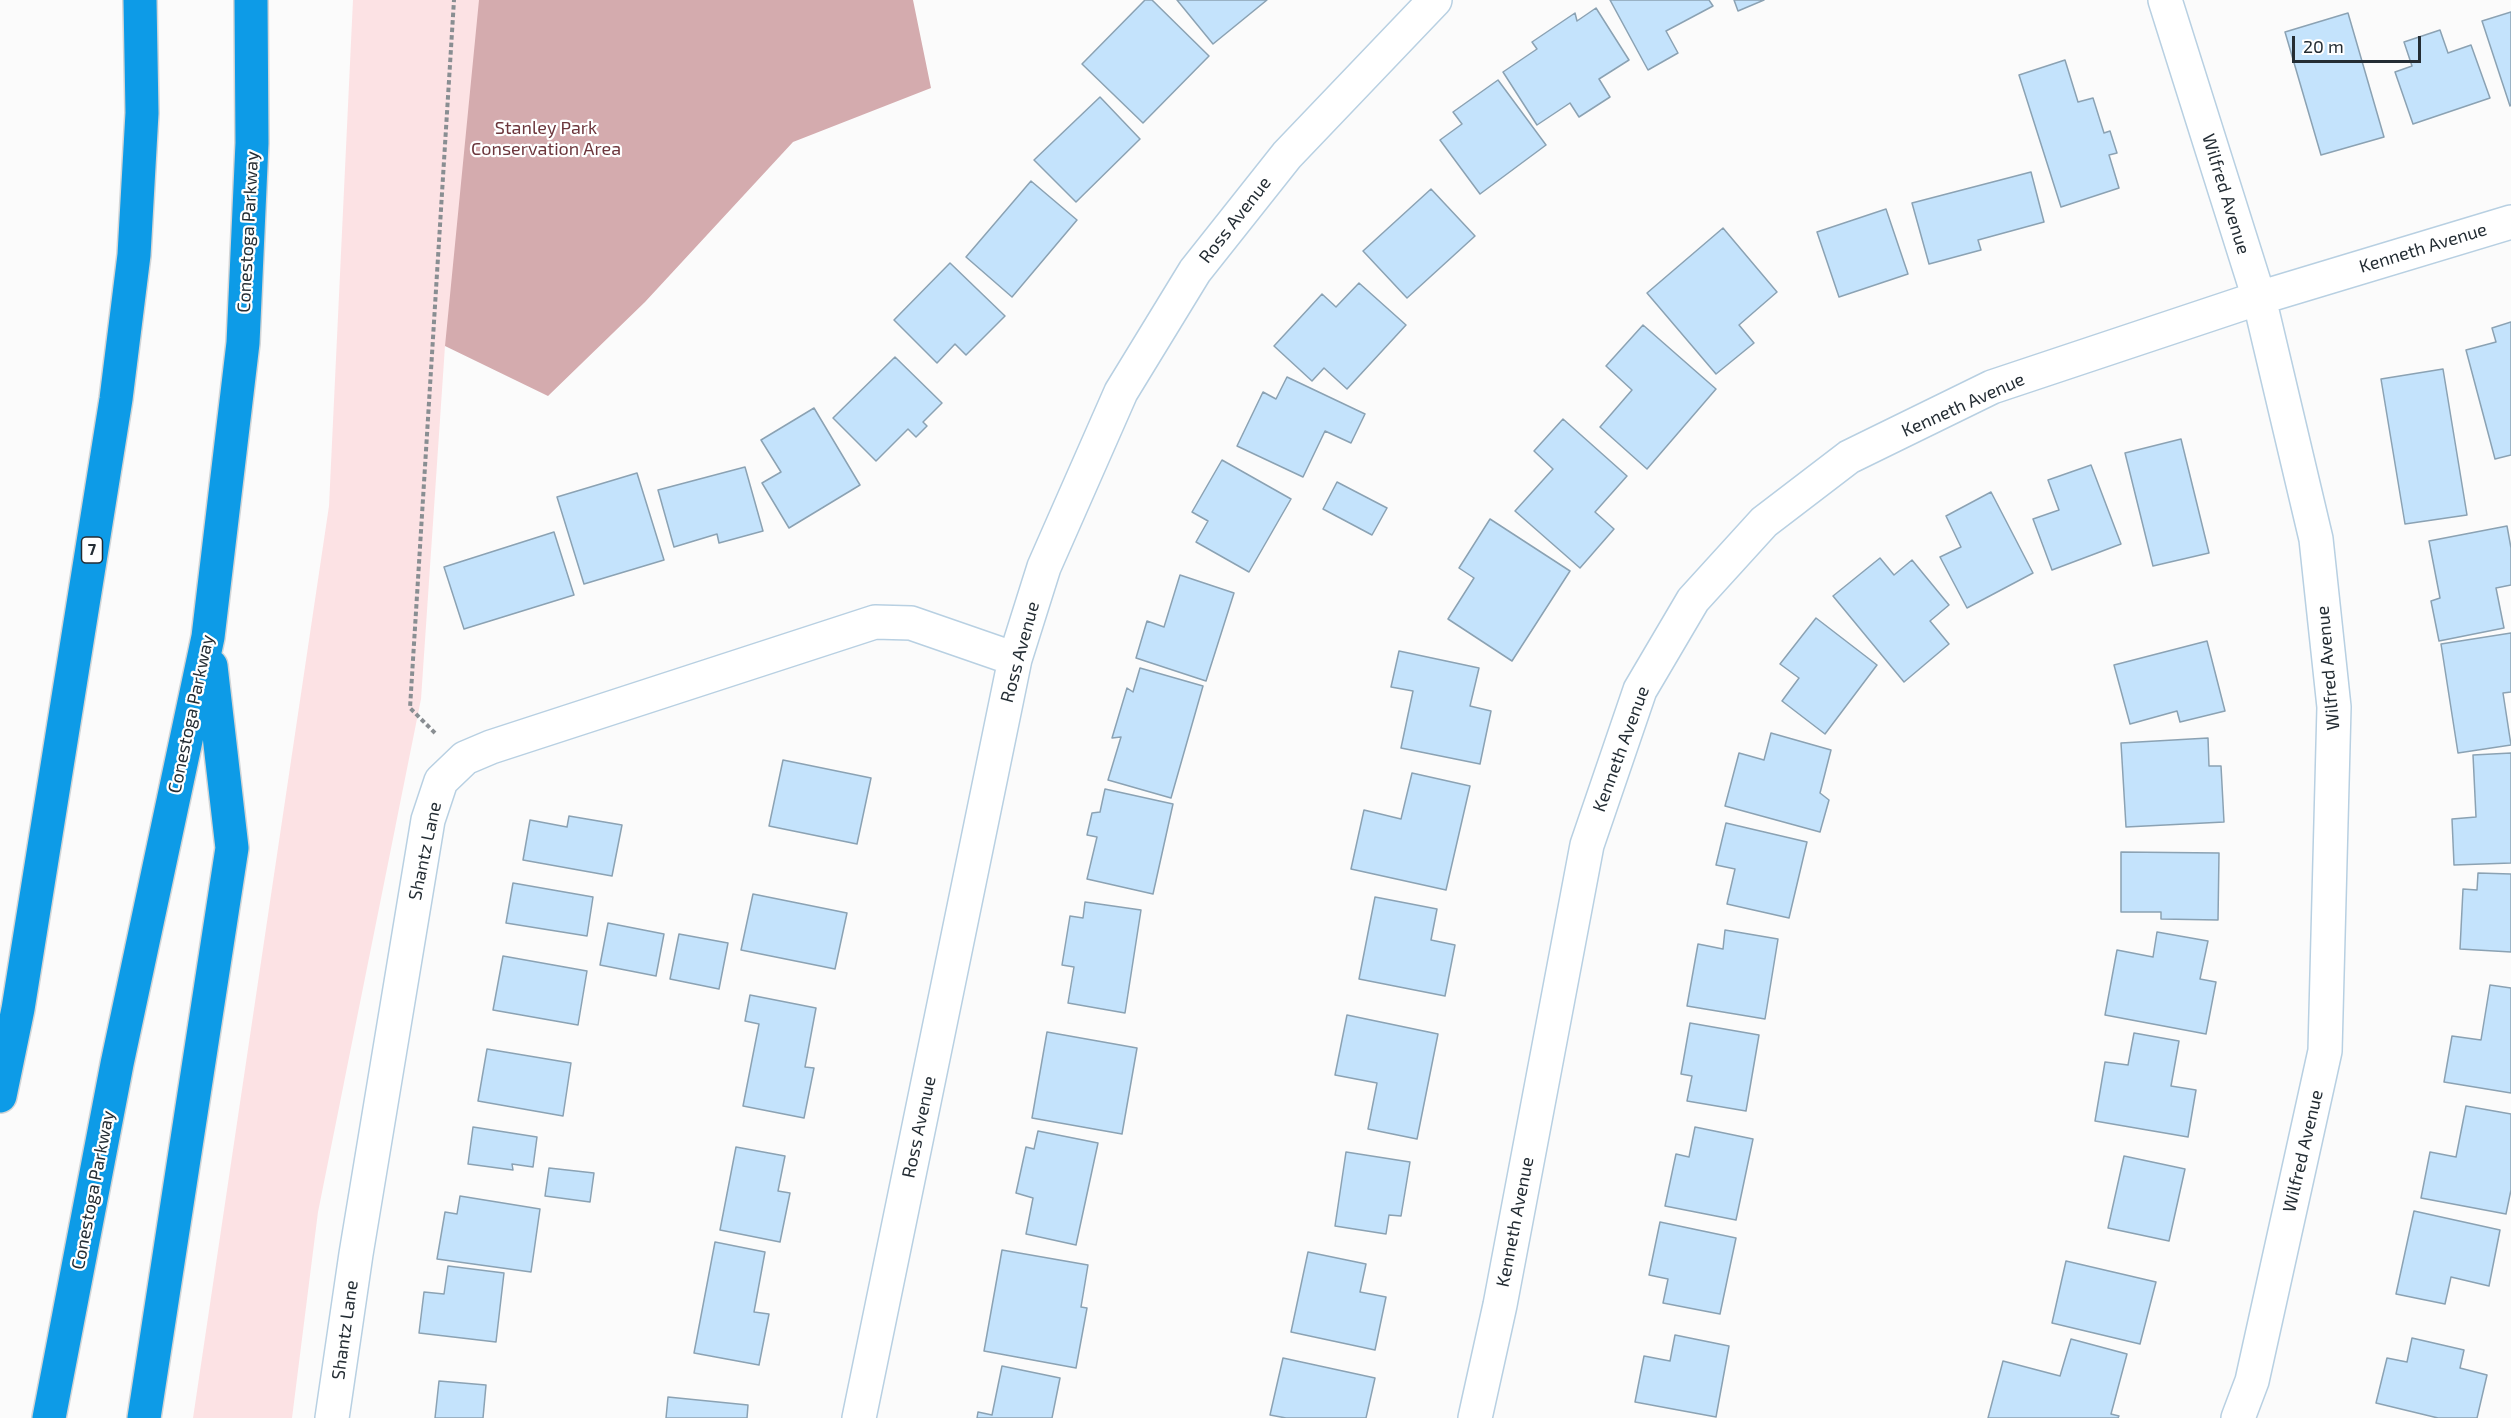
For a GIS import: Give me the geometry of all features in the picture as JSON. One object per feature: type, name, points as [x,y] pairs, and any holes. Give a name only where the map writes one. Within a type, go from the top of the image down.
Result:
[{"type":"highway","name":"7","points":[[0,1096],[20,997],[116,399],[131,278],[141,113],[140,0]]},
{"type":"highway","name":"Conestoga Parkway","points":[[49,1418],[117,1065],[208,637],[243,343],[252,143],[251,0]]},
{"type":"highway","points":[[144,1418],[232,848],[208,637]]},
{"type":"street","name":"Ross Avenue","points":[[859,1418],[1015,659],[1044,567],[1121,392],[1195,271],[1287,155],[1435,0]]},
{"type":"street","name":"Wilfred Avenue","points":[[2165,0],[2259,298],[2316,539],[2334,707],[2325,1051],[2252,1382],[2238,1418]]},
{"type":"street","name":"Kenneth Avenue","points":[[1475,1418],[1500,1305],[1587,845],[1640,690],[1693,600],[1764,522],[1849,457],[1992,387],[2259,298],[2511,222]]},
{"type":"street","name":"Shantz Lane","points":[[332,1418],[356,1254],[428,820],[441,781],[465,758],[502,743],[875,622],[910,623],[1015,659]]},
{"type":"path","points":[[454,0],[410,708],[421,721],[465,758]]},
{"type":"green space","points":[[353,0],[870,0],[573,307],[445,346],[421,699],[318,1212],[292,1418],[193,1418],[329,506]]},
{"type":"green space","name":"Stanley Park Conservation Area","points":[[479,0],[913,0],[931,88],[793,142],[645,302],[548,396],[445,346]]},
{"type":"building","points":[[1145,0],[1152,0],[1209,56],[1143,123],[1082,64]]},
{"type":"building","points":[[1177,0],[1267,0],[1213,44]]},
{"type":"building","points":[[1610,0],[1709,0],[1713,6],[1666,31],[1678,53],[1648,70]]},
{"type":"building","points":[[1734,0],[1764,0],[1738,11]]},
{"type":"building","points":[[1596,8],[1629,60],[1599,79],[1610,97],[1579,117],[1570,103],[1537,125],[1503,72],[1537,49],[1532,42],[1575,13],[1577,21]]},
{"type":"building","points":[[2511,12],[2511,105],[2510,106],[2482,21]]},
{"type":"building","points":[[2348,13],[2384,137],[2321,155],[2285,32]]},
{"type":"building","points":[[2440,30],[2448,53],[2471,45],[2490,98],[2413,124],[2395,72],[2412,66],[2404,42]]},
{"type":"building","points":[[2065,60],[2078,102],[2093,98],[2104,133],[2110,131],[2117,153],[2109,155],[2119,188],[2061,207],[2019,75]]},
{"type":"building","points":[[1498,80],[1546,145],[1480,194],[1440,140],[1462,124],[1453,112]]},
{"type":"building","points":[[1100,97],[1140,139],[1076,202],[1034,160]]},
{"type":"building","points":[[2031,172],[2044,222],[1978,240],[1981,250],[1929,264],[1912,203]]},
{"type":"building","points":[[1031,181],[1077,220],[1012,297],[966,257]]},
{"type":"building","points":[[1431,189],[1475,236],[1407,298],[1363,251]]},
{"type":"building","points":[[1886,209],[1908,274],[1839,297],[1817,232]]},
{"type":"building","points":[[1723,228],[1777,292],[1739,325],[1754,343],[1716,374],[1647,293]]},
{"type":"building","points":[[950,263],[1005,316],[966,355],[955,344],[937,363],[894,320]]},
{"type":"building","points":[[1359,283],[1406,325],[1347,389],[1324,368],[1312,381],[1274,346],[1322,294],[1336,307]]},
{"type":"building","points":[[2511,322],[2511,455],[2495,459],[2466,350],[2496,342],[2492,328]]},
{"type":"building","points":[[1643,325],[1716,389],[1647,469],[1600,427],[1632,390],[1606,366]]},
{"type":"building","points":[[895,357],[942,403],[923,422],[927,426],[916,437],[908,429],[876,461],[833,418]]},
{"type":"building","points":[[2443,369],[2467,515],[2405,524],[2381,379]]},
{"type":"building","points":[[1287,377],[1365,414],[1351,443],[1325,431],[1303,477],[1237,446],[1263,392],[1276,399]]},
{"type":"building","points":[[814,408],[860,485],[789,528],[762,483],[781,472],[761,440]]},
{"type":"building","points":[[1563,419],[1627,476],[1595,512],[1614,529],[1580,568],[1515,511],[1553,469],[1534,451]]},
{"type":"building","points":[[2181,439],[2209,553],[2153,566],[2125,453]]},
{"type":"building","points":[[1222,460],[1291,499],[1249,572],[1196,542],[1208,521],[1192,512]]},
{"type":"building","points":[[2091,465],[2121,544],[2052,570],[2033,519],[2059,510],[2048,480]]},
{"type":"building","points":[[745,467],[763,531],[719,543],[717,534],[674,547],[658,490]]},
{"type":"building","points":[[637,473],[664,560],[584,584],[557,497]]},
{"type":"building","points":[[1337,482],[1387,508],[1372,535],[1323,509]]},
{"type":"building","points":[[1991,492],[2033,573],[1967,608],[1940,557],[1961,547],[1946,516]]},
{"type":"building","points":[[1490,519],[1570,571],[1512,661],[1448,619],[1474,578],[1459,568]]},
{"type":"building","points":[[2507,526],[2511,548],[2511,585],[2496,588],[2504,628],[2439,641],[2431,601],[2440,598],[2429,541]]},
{"type":"building","points":[[554,532],[574,595],[464,629],[444,567]]},
{"type":"building","points":[[1880,558],[1894,575],[1912,560],[1949,605],[1930,621],[1949,644],[1904,682],[1833,596]]},
{"type":"building","points":[[1180,575],[1234,593],[1206,681],[1136,658],[1147,621],[1164,627]]},
{"type":"building","points":[[1816,618],[1877,665],[1825,734],[1782,701],[1799,678],[1780,664]]},
{"type":"building","points":[[2511,633],[2511,692],[2503,693],[2511,745],[2458,753],[2441,644]]},
{"type":"building","points":[[2207,641],[2225,711],[2180,722],[2177,711],[2130,724],[2114,665]]},
{"type":"building","points":[[1399,651],[1479,668],[1470,706],[1491,711],[1480,764],[1401,748],[1413,691],[1391,687]]},
{"type":"building","points":[[1140,668],[1203,686],[1171,798],[1108,780],[1121,737],[1112,738],[1127,688],[1133,692]]},
{"type":"building","points":[[1771,733],[1831,750],[1820,793],[1829,800],[1820,832],[1725,806],[1739,753],[1764,760]]},
{"type":"building","points":[[2208,738],[2209,766],[2221,766],[2224,822],[2126,827],[2121,743]]},
{"type":"building","points":[[2511,753],[2511,863],[2454,865],[2452,819],[2476,817],[2473,755]]},
{"type":"building","points":[[783,760],[871,778],[857,844],[769,826]]},
{"type":"building","points":[[1412,773],[1470,786],[1446,890],[1351,869],[1364,810],[1401,819]]},
{"type":"building","points":[[1105,789],[1173,804],[1153,894],[1087,879],[1097,837],[1087,835],[1092,813],[1100,812]]},
{"type":"building","points":[[569,816],[622,825],[612,876],[523,860],[530,820],[567,827]]},
{"type":"building","points":[[1726,823],[1807,842],[1789,918],[1727,904],[1735,869],[1716,865]]},
{"type":"building","points":[[2121,852],[2219,853],[2218,920],[2161,919],[2161,912],[2121,912]]},
{"type":"building","points":[[2478,873],[2511,874],[2511,952],[2460,949],[2463,889],[2477,890]]},
{"type":"building","points":[[513,883],[593,897],[587,936],[506,923]]},
{"type":"building","points":[[753,894],[847,913],[835,969],[741,950]]},
{"type":"building","points":[[1375,897],[1437,909],[1431,940],[1455,945],[1445,996],[1359,979]]},
{"type":"building","points":[[1085,902],[1141,910],[1125,1013],[1068,1003],[1074,967],[1062,965],[1070,916],[1083,918]]},
{"type":"building","points":[[608,923],[664,934],[656,976],[600,965]]},
{"type":"building","points":[[1725,930],[1778,939],[1765,1019],[1687,1006],[1698,944],[1723,949]]},
{"type":"building","points":[[2157,932],[2208,941],[2200,979],[2216,982],[2206,1034],[2105,1015],[2117,950],[2153,957]]},
{"type":"building","points":[[679,934],[728,943],[719,989],[670,979]]},
{"type":"building","points":[[503,956],[587,971],[578,1025],[493,1010]]},
{"type":"building","points":[[2490,985],[2511,988],[2511,1093],[2444,1082],[2452,1036],[2481,1040]]},
{"type":"building","points":[[750,995],[816,1008],[805,1067],[814,1068],[804,1118],[743,1106],[759,1024],[745,1021]]},
{"type":"building","points":[[1347,1015],[1438,1034],[1417,1139],[1368,1129],[1377,1083],[1335,1075]]},
{"type":"building","points":[[1690,1023],[1759,1035],[1746,1111],[1687,1101],[1692,1076],[1681,1074]]},
{"type":"building","points":[[1047,1032],[1137,1048],[1122,1134],[1032,1118]]},
{"type":"building","points":[[2134,1033],[2179,1041],[2171,1086],[2196,1090],[2188,1137],[2095,1121],[2105,1062],[2128,1065]]},
{"type":"building","points":[[487,1049],[571,1063],[563,1116],[478,1101]]},
{"type":"building","points":[[2466,1106],[2511,1114],[2511,1190],[2506,1214],[2421,1198],[2430,1152],[2456,1157]]},
{"type":"building","points":[[473,1127],[537,1137],[533,1167],[512,1164],[513,1170],[468,1164]]},
{"type":"building","points":[[1695,1127],[1753,1139],[1736,1220],[1665,1206],[1676,1154],[1689,1157]]},
{"type":"building","points":[[1038,1131],[1098,1143],[1076,1245],[1026,1234],[1033,1198],[1016,1193],[1026,1147],[1034,1149]]},
{"type":"building","points":[[736,1147],[785,1156],[778,1191],[790,1193],[780,1242],[720,1230]]},
{"type":"building","points":[[1346,1152],[1410,1162],[1401,1216],[1389,1215],[1386,1234],[1335,1226]]},
{"type":"building","points":[[2124,1156],[2185,1169],[2169,1241],[2108,1228]]},
{"type":"building","points":[[549,1168],[594,1173],[590,1202],[545,1196]]},
{"type":"building","points":[[460,1196],[540,1209],[531,1272],[437,1259],[445,1212],[457,1214]]},
{"type":"building","points":[[2414,1211],[2500,1230],[2489,1286],[2451,1277],[2445,1304],[2396,1294]]},
{"type":"building","points":[[1660,1222],[1736,1238],[1720,1314],[1663,1303],[1668,1279],[1649,1275]]},
{"type":"building","points":[[715,1242],[765,1252],[754,1312],[769,1314],[759,1365],[694,1353]]},
{"type":"building","points":[[1002,1250],[1088,1265],[1081,1307],[1087,1308],[1076,1368],[984,1351]]},
{"type":"building","points":[[1308,1252],[1366,1264],[1360,1292],[1386,1297],[1375,1350],[1291,1332]]},
{"type":"building","points":[[2066,1261],[2156,1282],[2140,1344],[2052,1323]]},
{"type":"building","points":[[448,1266],[504,1273],[496,1342],[419,1333],[424,1292],[444,1294]]},
{"type":"building","points":[[1675,1335],[1729,1346],[1716,1417],[1635,1402],[1644,1356],[1670,1361]]},
{"type":"building","points":[[2412,1338],[2464,1350],[2460,1368],[2487,1375],[2477,1418],[2438,1418],[2376,1403],[2387,1358],[2407,1362]]},
{"type":"building","points":[[2071,1339],[2127,1354],[2111,1414],[2119,1416],[2118,1418],[1988,1418],[2003,1361],[2060,1376]]},
{"type":"building","points":[[1283,1358],[1375,1378],[1366,1418],[1286,1418],[1270,1415]]},
{"type":"building","points":[[1002,1366],[1060,1378],[1052,1418],[977,1418],[978,1412],[992,1415]]},
{"type":"building","points":[[439,1381],[486,1385],[483,1418],[435,1418]]},
{"type":"building","points":[[668,1397],[748,1405],[747,1418],[666,1418]]}]
